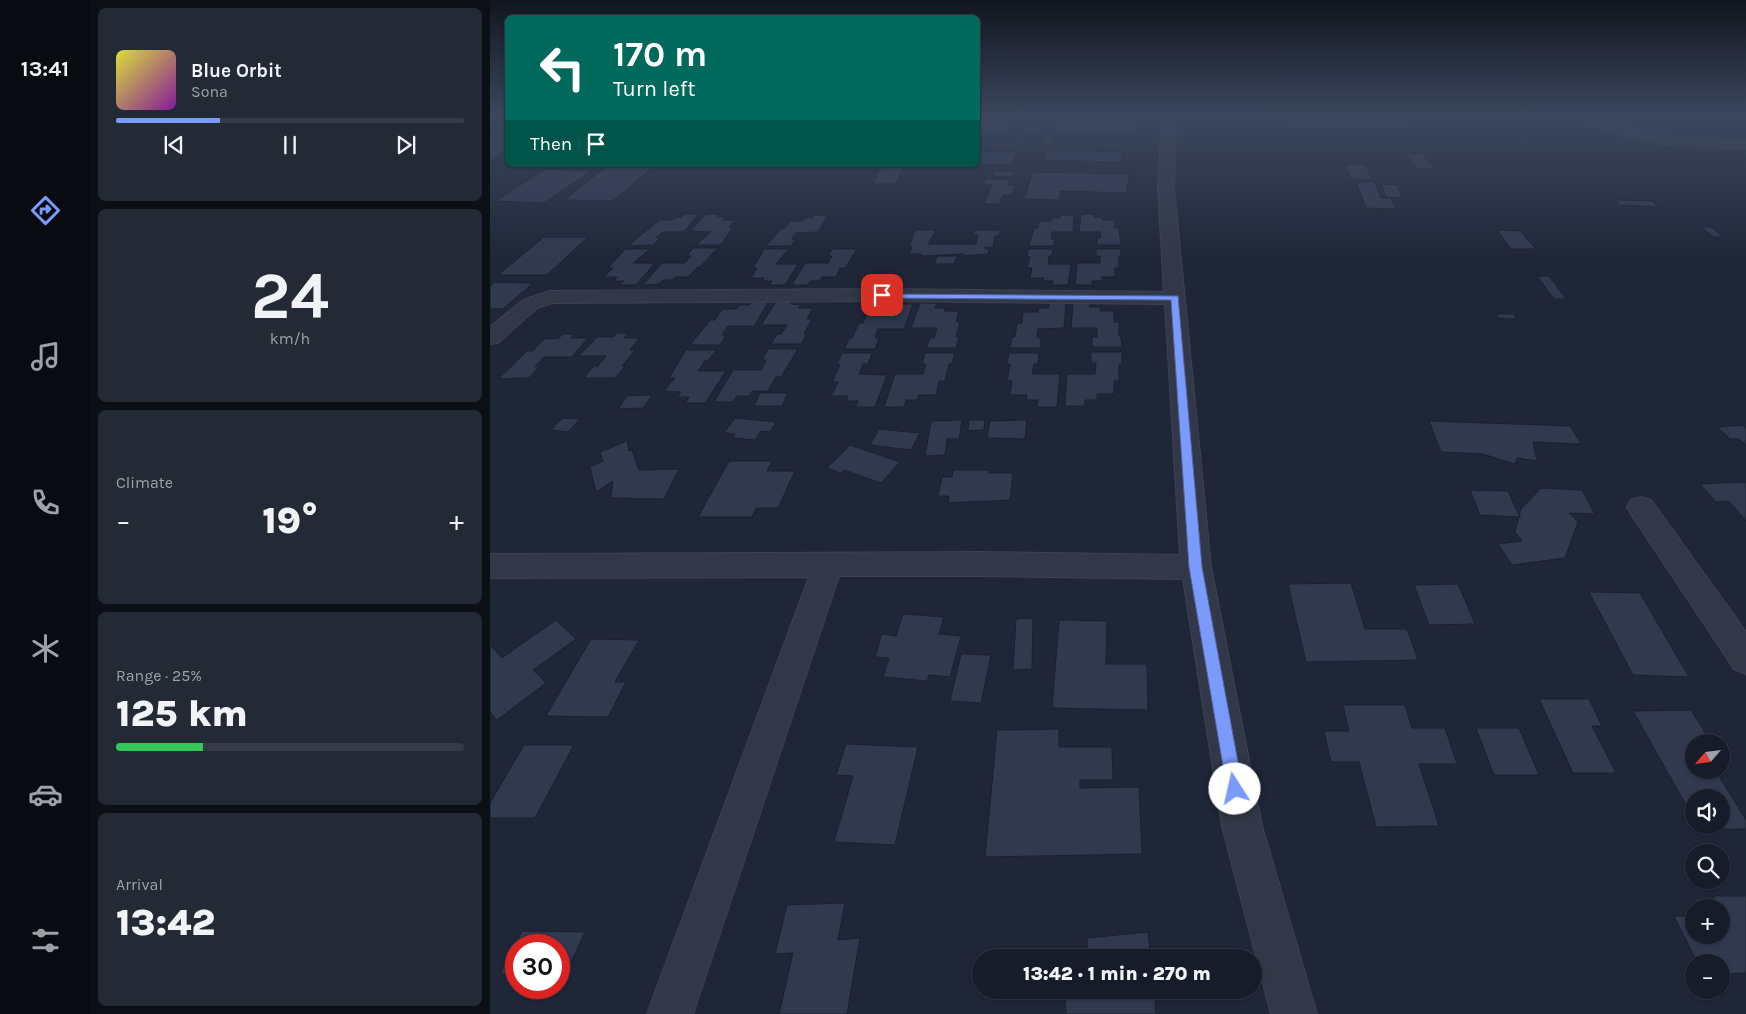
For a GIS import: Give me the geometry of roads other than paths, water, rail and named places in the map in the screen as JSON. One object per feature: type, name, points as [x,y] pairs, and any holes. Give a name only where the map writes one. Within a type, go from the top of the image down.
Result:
[{"type":"street","points":[[1167,164],[1166,188],[1196,567],[1242,826],[1294,1014]]},
{"type":"street","points":[[490,338],[530,304],[550,297],[882,295],[1175,298]]},
{"type":"street","points":[[1641,507],[1746,659]]},
{"type":"street","points":[[490,566],[980,564],[1196,567]]},
{"type":"street","points":[[670,1014],[828,565]]}]
